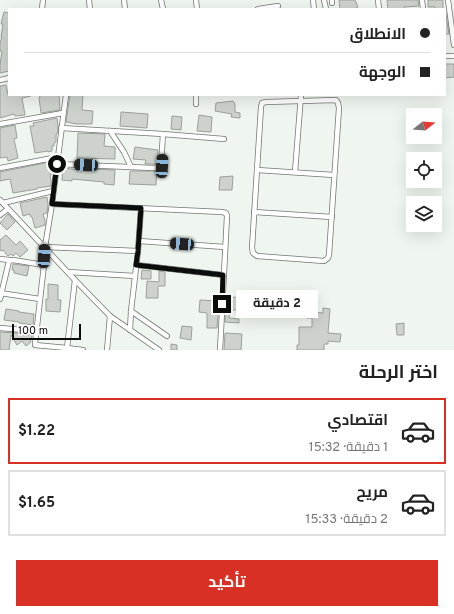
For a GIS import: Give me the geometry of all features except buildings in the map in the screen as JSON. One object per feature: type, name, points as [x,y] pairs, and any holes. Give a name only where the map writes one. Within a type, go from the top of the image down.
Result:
[{"type":"street","points":[[278,0],[279,8]]},
{"type":"street","points":[[448,0],[454,45]]},
{"type":"street","points":[[66,96],[54,192],[45,248],[35,345],[56,349],[67,348],[83,350]]},
{"type":"street","points":[[196,96],[196,104]]},
{"type":"street","points":[[295,172],[301,96]]},
{"type":"street","points":[[336,100],[338,103],[329,255],[324,261],[257,256],[252,248],[262,103],[301,101],[336,100]]},
{"type":"street","points":[[0,124],[63,113]]},
{"type":"street","points":[[61,128],[224,139]]},
{"type":"street","points":[[110,131],[124,152],[131,167]]},
{"type":"street","points":[[57,164],[159,167],[162,166],[163,134]]},
{"type":"street","points":[[0,168],[58,157]]},
{"type":"street","points":[[257,170],[334,175]]},
{"type":"street","points":[[54,192],[2,202],[74,280],[110,316],[159,350]]},
{"type":"street","points":[[52,204],[222,212],[226,214],[220,350]]},
{"type":"street","points":[[130,330],[130,311],[138,251],[141,208]]},
{"type":"street","points":[[0,214],[8,209]]},
{"type":"street","points":[[254,212],[332,218]]},
{"type":"street","points":[[139,241],[225,248]]},
{"type":"street","points":[[45,248],[138,251]]},
{"type":"street","points":[[0,259],[44,265]]},
{"type":"street","points":[[0,299],[10,260]]},
{"type":"street","points":[[136,265],[223,275]]},
{"type":"street","points":[[68,272],[135,276]]},
{"type":"street","points":[[67,348],[74,280]]},
{"type":"street","points":[[1,293],[40,298]]},
{"type":"street","points":[[130,311],[167,336]]},
{"type":"street","points":[[107,350],[110,316]]},
{"type":"street","points":[[0,328],[36,330]]},
{"type":"route","points":[[57,164],[52,204],[141,208],[136,265],[223,275],[222,304]]}]
